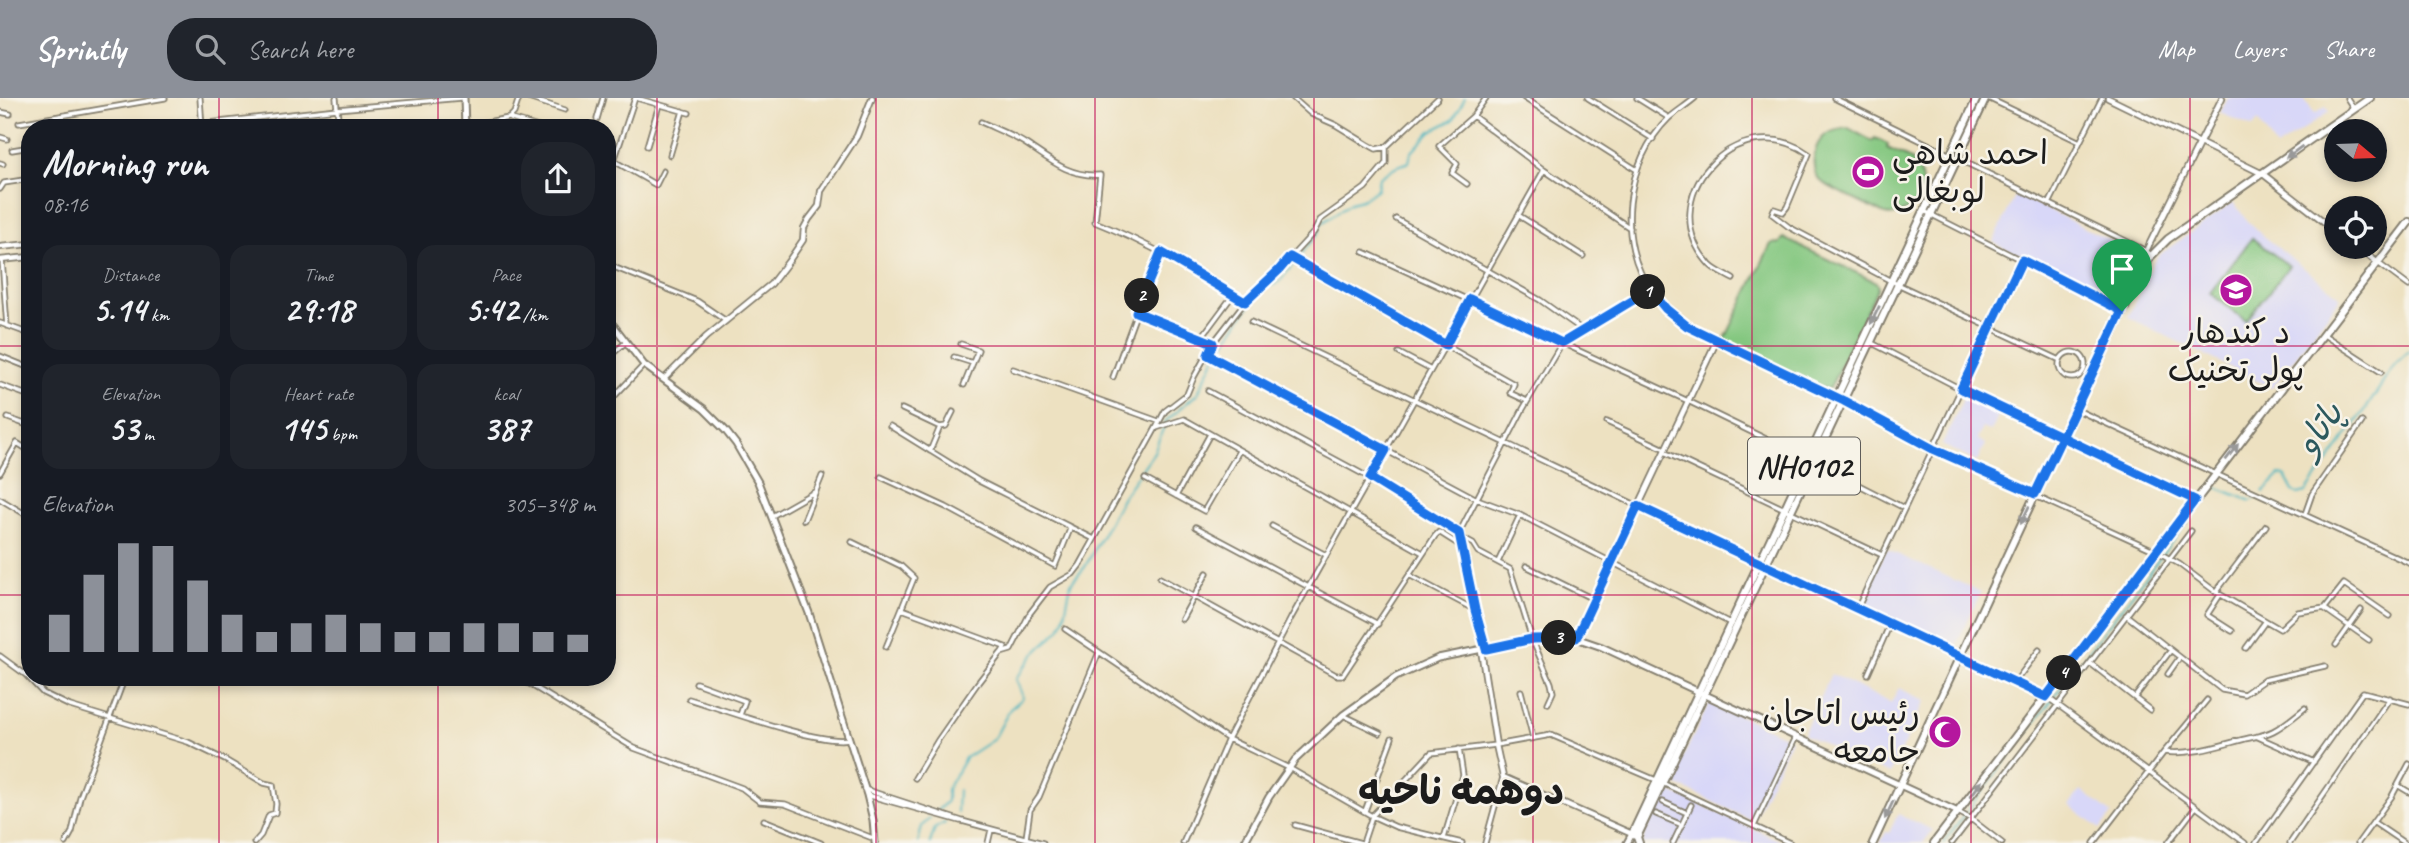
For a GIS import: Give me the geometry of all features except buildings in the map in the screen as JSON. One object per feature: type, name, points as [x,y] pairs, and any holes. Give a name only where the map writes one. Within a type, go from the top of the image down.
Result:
[{"type":"main road","points":[[462,98],[464,119]]},
{"type":"main road","name":"NH0102","points":[[1811,462],[1844,401],[1871,342],[1924,211],[1977,98]]},
{"type":"main road","name":"NH0102","points":[[1811,462],[1863,339],[1931,215],[1987,98]]},
{"type":"main road","points":[[1874,843],[2149,253],[2370,98]]},
{"type":"main road","points":[[1934,843],[1965,815],[2163,555],[2195,500],[2409,222]]},
{"type":"main road","points":[[616,329],[644,365],[704,409],[731,437],[758,482],[809,613],[867,795],[875,841]]},
{"type":"main road","points":[[1787,510],[1811,462]]},
{"type":"main road","name":"NH0102","points":[[1762,564],[1787,510]]},
{"type":"main road","points":[[1627,843],[1636,839],[1659,782],[1762,564]]},
{"type":"main road","points":[[1244,843],[1269,797],[1289,768],[1323,731],[1396,677],[1438,657],[1532,639],[1576,638],[1602,647],[1965,815]]},
{"type":"street","points":[[42,119],[165,98]]},
{"type":"street","points":[[200,98],[202,119]]},
{"type":"street","points":[[336,98],[338,119]]},
{"type":"street","points":[[250,119],[337,108],[462,98]]},
{"type":"street","points":[[509,118],[514,113],[519,98]]},
{"type":"street","points":[[528,98],[565,110]]},
{"type":"street","points":[[597,119],[603,98]]},
{"type":"street","points":[[616,156],[638,98],[689,113]]},
{"type":"street","points":[[664,379],[706,337],[771,284],[803,240],[804,228],[819,206],[821,191],[858,136],[872,98]]},
{"type":"street","points":[[1293,98],[1311,114],[1336,125],[1376,149],[1386,147],[1438,98]]},
{"type":"street","points":[[1467,184],[1452,173],[1457,164],[1439,146],[1473,116],[1486,98]]},
{"type":"street","points":[[1524,98],[1637,170]]},
{"type":"street","points":[[1588,98],[1653,139]]},
{"type":"street","points":[[1637,98],[1669,118]]},
{"type":"street","points":[[1695,98],[1669,118],[1653,139],[1637,170],[1629,212],[1633,248],[1650,290],[1666,309],[1687,326],[1844,401],[1933,449],[2163,555],[2218,594],[2280,629],[2298,612],[2325,608],[2344,584],[2390,616]]},
{"type":"street","points":[[1834,98],[2149,253],[2222,98]]},
{"type":"street","points":[[1987,98],[2080,142]]},
{"type":"street","points":[[2049,204],[2102,98]]},
{"type":"street","points":[[2108,98],[2263,174],[2324,222]]},
{"type":"street","points":[[2347,98],[2354,109]]},
{"type":"street","points":[[646,146],[659,105]]},
{"type":"street","points":[[670,155],[683,111]]},
{"type":"street","points":[[0,112],[10,114]]},
{"type":"street","points":[[1473,116],[1544,170],[1630,228]]},
{"type":"street","points":[[504,119],[512,119]]},
{"type":"street","points":[[981,122],[1008,134],[1066,170],[1078,174],[1100,175],[1095,222],[1161,252],[1245,302]]},
{"type":"street","points":[[0,137],[7,139]]},
{"type":"street","points":[[1733,279],[1712,267],[1696,245],[1689,212],[1697,185],[1713,160],[1734,147],[1758,140],[1786,143],[1809,154],[1787,207],[1783,212],[1773,209],[1772,214],[1789,227],[1895,283],[2060,360]]},
{"type":"street","points":[[1001,653],[1011,650],[1030,613],[1049,587],[1073,574],[1158,427],[1158,421],[1165,411],[1187,394],[1213,343],[1245,302],[1293,259],[1320,220],[1365,188],[1386,163],[1386,147]]},
{"type":"street","points":[[12,150],[21,148]]},
{"type":"street","points":[[616,162],[656,186],[663,171]]},
{"type":"street","points":[[1182,843],[1228,739],[1309,586],[1544,170]]},
{"type":"street","points":[[0,189],[4,183],[21,180]]},
{"type":"street","points":[[1924,211],[2122,311]]},
{"type":"street","points":[[1518,215],[1583,256]]},
{"type":"street","points":[[1396,219],[1540,300],[1584,331]]},
{"type":"street","points":[[0,247],[21,245]]},
{"type":"street","points":[[1113,377],[1161,252]]},
{"type":"street","points":[[1364,252],[1688,401],[1904,508]]},
{"type":"street","points":[[7,326],[1,260],[21,258]]},
{"type":"street","points":[[1293,259],[1446,345]]},
{"type":"street","points":[[2373,259],[2409,286]]},
{"type":"street","points":[[1857,609],[2022,260]]},
{"type":"street","points":[[616,266],[697,301],[726,321]]},
{"type":"street","points":[[1485,843],[1503,777],[1483,649],[1460,535],[1505,442],[1562,343],[1650,290]]},
{"type":"street","points":[[1201,338],[1233,295]]},
{"type":"street","points":[[1136,312],[1213,343]]},
{"type":"street","points":[[1251,322],[2052,701],[2245,843]]},
{"type":"street","points":[[0,323],[21,331]]},
{"type":"street","points":[[2323,334],[2381,372]]},
{"type":"street","points":[[1863,339],[1961,389],[2195,500]]},
{"type":"street","points":[[1576,638],[1717,340]]},
{"type":"street","points":[[616,351],[626,342]]},
{"type":"street","points":[[961,344],[978,349],[964,385]]},
{"type":"street","points":[[1452,349],[1514,384],[1510,393],[1527,401]]},
{"type":"street","points":[[2069,352],[2077,353],[2085,362],[2084,370],[2074,378],[2065,376],[2060,369],[2060,360],[2069,352]]},
{"type":"street","points":[[1399,353],[1432,371]]},
{"type":"street","points":[[1208,355],[1477,499],[1520,515],[1733,625]]},
{"type":"street","points":[[0,356],[21,364]]},
{"type":"street","points":[[954,357],[973,363]]},
{"type":"street","points":[[616,395],[644,365]]},
{"type":"street","points":[[1013,369],[1158,421]]},
{"type":"street","points":[[2084,370],[2092,374]]},
{"type":"street","points":[[0,385],[21,393]]},
{"type":"street","points":[[1208,391],[1370,478],[1460,535],[1473,544],[1478,552],[1507,567],[1511,572],[1532,639],[1551,683],[1553,692],[1548,704]]},
{"type":"street","points":[[902,409],[940,428],[946,426],[953,412]]},
{"type":"street","points":[[2075,409],[2409,564]]},
{"type":"street","points":[[8,418],[21,423]]},
{"type":"street","points":[[1158,427],[1184,419],[1423,553]]},
{"type":"street","points":[[1607,422],[1882,555]]},
{"type":"street","points":[[2305,514],[2312,494],[2362,422]]},
{"type":"street","points":[[890,426],[979,481],[1094,539]]},
{"type":"street","points":[[930,450],[940,428]]},
{"type":"street","points":[[1176,496],[1210,434]]},
{"type":"street","points":[[0,473],[17,443],[21,445]]},
{"type":"street","points":[[1145,479],[1204,511],[1239,450]]},
{"type":"street","points":[[804,520],[822,476]]},
{"type":"street","points":[[881,477],[946,507],[1055,566],[1071,527]]},
{"type":"street","points":[[771,516],[816,491]]},
{"type":"street","points":[[0,499],[21,512]]},
{"type":"street","points":[[1498,562],[1520,515]]},
{"type":"street","points":[[1272,526],[1326,555]]},
{"type":"street","points":[[2232,631],[2207,615],[2218,594],[2266,526]]},
{"type":"street","points":[[1196,527],[1378,624]]},
{"type":"street","points":[[1952,843],[1965,815],[2052,701],[2090,663],[2126,615],[2163,555],[2191,531]]},
{"type":"street","points":[[1160,578],[1336,675],[1343,676],[1439,532],[1463,547]]},
{"type":"street","points":[[852,542],[901,566],[914,578],[886,647]]},
{"type":"street","points":[[1526,566],[1595,600]]},
{"type":"street","points":[[1182,619],[1207,573]]},
{"type":"street","points":[[1409,575],[1475,610]]},
{"type":"street","points":[[2325,608],[2369,640]]},
{"type":"street","points":[[902,609],[1005,647],[938,740],[915,778]]},
{"type":"street","points":[[2336,645],[2361,610]]},
{"type":"street","points":[[2126,615],[2222,690],[2244,694],[2264,680],[2325,666]]},
{"type":"street","points":[[2246,648],[2266,621]]},
{"type":"street","points":[[1868,674],[1890,624]]},
{"type":"street","points":[[1065,629],[1228,739],[1289,768],[1364,812],[1396,827],[1462,843]]},
{"type":"street","points":[[2015,682],[2039,650]]},
{"type":"street","points":[[2135,697],[2171,650]]},
{"type":"street","points":[[1026,838],[1030,810],[1039,797],[1099,652]]},
{"type":"street","points":[[0,656],[21,672]]},
{"type":"street","points":[[2168,674],[2180,657]]},
{"type":"street","points":[[2090,663],[2150,710]]},
{"type":"street","points":[[696,682],[745,701],[740,715]]},
{"type":"street","points":[[36,686],[43,693],[70,705],[188,743],[225,760],[264,783],[273,785],[275,813],[269,814],[261,835],[254,843]]},
{"type":"street","points":[[66,843],[72,832],[80,797],[122,686]]},
{"type":"street","points":[[533,686],[634,748],[742,788],[760,802],[785,804],[875,841]]},
{"type":"street","points":[[1521,691],[1533,738]]},
{"type":"street","points":[[2256,843],[2363,692],[2409,704]]},
{"type":"street","points":[[2290,843],[2390,698]]},
{"type":"street","points":[[689,699],[799,732],[841,741],[849,739]]},
{"type":"street","points":[[2094,843],[2207,700]]},
{"type":"street","points":[[2164,752],[2208,749],[2257,736],[2273,731],[2305,708]]},
{"type":"street","points":[[1343,715],[1380,733]]},
{"type":"street","points":[[1295,825],[1362,843],[1372,816],[1431,753],[1555,735],[1790,843]]},
{"type":"street","points":[[2257,736],[2314,762]]},
{"type":"street","points":[[1754,826],[1797,737]]},
{"type":"street","points":[[1364,812],[1392,738]]},
{"type":"street","points":[[1444,838],[1463,775],[1460,749]]},
{"type":"street","points":[[2358,843],[2398,785],[2409,764]]},
{"type":"street","points":[[1503,777],[1636,839]]},
{"type":"street","points":[[2398,785],[2409,792]]},
{"type":"street","points":[[864,789],[991,830],[1043,843]]},
{"type":"street","points":[[867,795],[962,821]]},
{"type":"street","points":[[1663,802],[1687,813]]},
{"type":"street","points":[[1674,843],[1691,805]]},
{"type":"street","points":[[2168,843],[2195,808]]},
{"type":"street","points":[[1656,814],[1682,825]]},
{"type":"street","points":[[1965,815],[2002,843]]},
{"type":"street","points":[[764,820],[821,843]]},
{"type":"street","points":[[2373,822],[2404,843]]},
{"type":"street","points":[[988,843],[991,830]]},
{"type":"shaded area","points":[[2228,98],[2304,98],[2314,114],[2326,107],[2329,112],[2276,148],[2258,121],[2253,127],[2220,113]]},
{"type":"shaded area","points":[[2016,194],[2136,253],[2138,259],[2119,300],[2113,302],[1993,242]]},
{"type":"shaded area","name":"د کندهار پولی‌تخنیک","points":[[2234,202],[2246,220],[2264,237],[2341,297],[2272,388],[2128,317],[2159,255]]},
{"type":"shaded area","points":[[1964,397],[2000,413],[1991,432],[1982,428],[1977,439],[1985,444],[1977,462],[1942,445]]},
{"type":"shaded area","points":[[1886,549],[1981,592],[1954,650],[1860,607]]},
{"type":"shaded area","points":[[1831,674],[1891,703],[1899,688],[1925,701],[1890,774],[1803,734]]},
{"type":"shaded area","points":[[1710,702],[1791,739],[1753,821],[1671,782]]},
{"type":"shaded area","points":[[1666,790],[1785,843],[1643,843],[1645,832]]},
{"type":"shaded area","points":[[2081,790],[2112,814],[2100,829],[2069,805]]},
{"type":"shaded area","points":[[1898,814],[1933,830],[1923,843],[1880,843],[1886,832],[1889,833]]},
{"type":"green space","name":"احمد شاهي لوبغالی","points":[[1848,128],[1872,141],[1875,138],[1888,144],[1887,148],[1911,160],[1916,166],[1922,179],[1922,187],[1912,207],[1898,214],[1885,214],[1822,182],[1814,164],[1818,144],[1829,133]]},
{"type":"green space","points":[[1783,238],[1876,282],[1878,287],[1830,388],[1825,389],[1724,341],[1771,244],[1780,243]]},
{"type":"green space","points":[[2252,238],[2289,266],[2246,321],[2210,293]]},
{"type":"waterway","points":[[1264,286],[1274,285],[1281,280],[1318,233],[1321,224],[1350,203],[1362,200],[1377,189],[1379,178],[1393,168],[1409,162],[1411,153],[1431,131],[1453,120],[1465,98]]},
{"type":"waterway","points":[[938,810],[947,801],[947,789],[965,758],[994,739],[1010,709],[1023,698],[1016,679],[1035,653],[1060,629],[1071,583],[1085,567],[1123,496],[1154,452],[1166,421],[1198,393],[1214,359],[1260,290]]},
{"type":"waterway","name":"پاتاو","points":[[2263,492],[2280,475],[2285,476],[2293,491],[2298,494],[2306,492],[2395,364],[2409,351]]},
{"type":"waterway","name":"پاتاو","points":[[1943,843],[2205,498],[2216,487],[2251,501],[2258,497]]},
{"type":"waterway","points":[[957,813],[958,790]]},
{"type":"waterway","points":[[918,843],[922,826],[930,818]]},
{"type":"waterway","points":[[930,843],[935,828],[945,823]]},
{"type":"place","name":"احمد شاهي لوبغالی","points":[[1868,172]]},
{"type":"place","name":"د کندهار پولی‌تخنیک","points":[[2236,290]]},
{"type":"place","name":"رئيس اتاجان جامعه","points":[[1945,732]]},
{"type":"district","name":"دوهمه ناحیه","points":[[1461,791]]},
{"type":"route","points":[[2122,311],[2022,260],[1961,389],[2062,437],[2195,500],[2046,697],[1638,506],[1576,638],[1532,639],[1486,649],[1459,533],[1370,478],[1386,450],[1208,355],[1213,343],[1136,312],[1161,252],[1245,302],[1290,257],[1446,345],[1470,299],[1562,343],[1650,290],[1666,309],[1687,326],[1844,401],[1933,449],[2035,494],[2062,437],[2075,409],[2122,311]]}]
